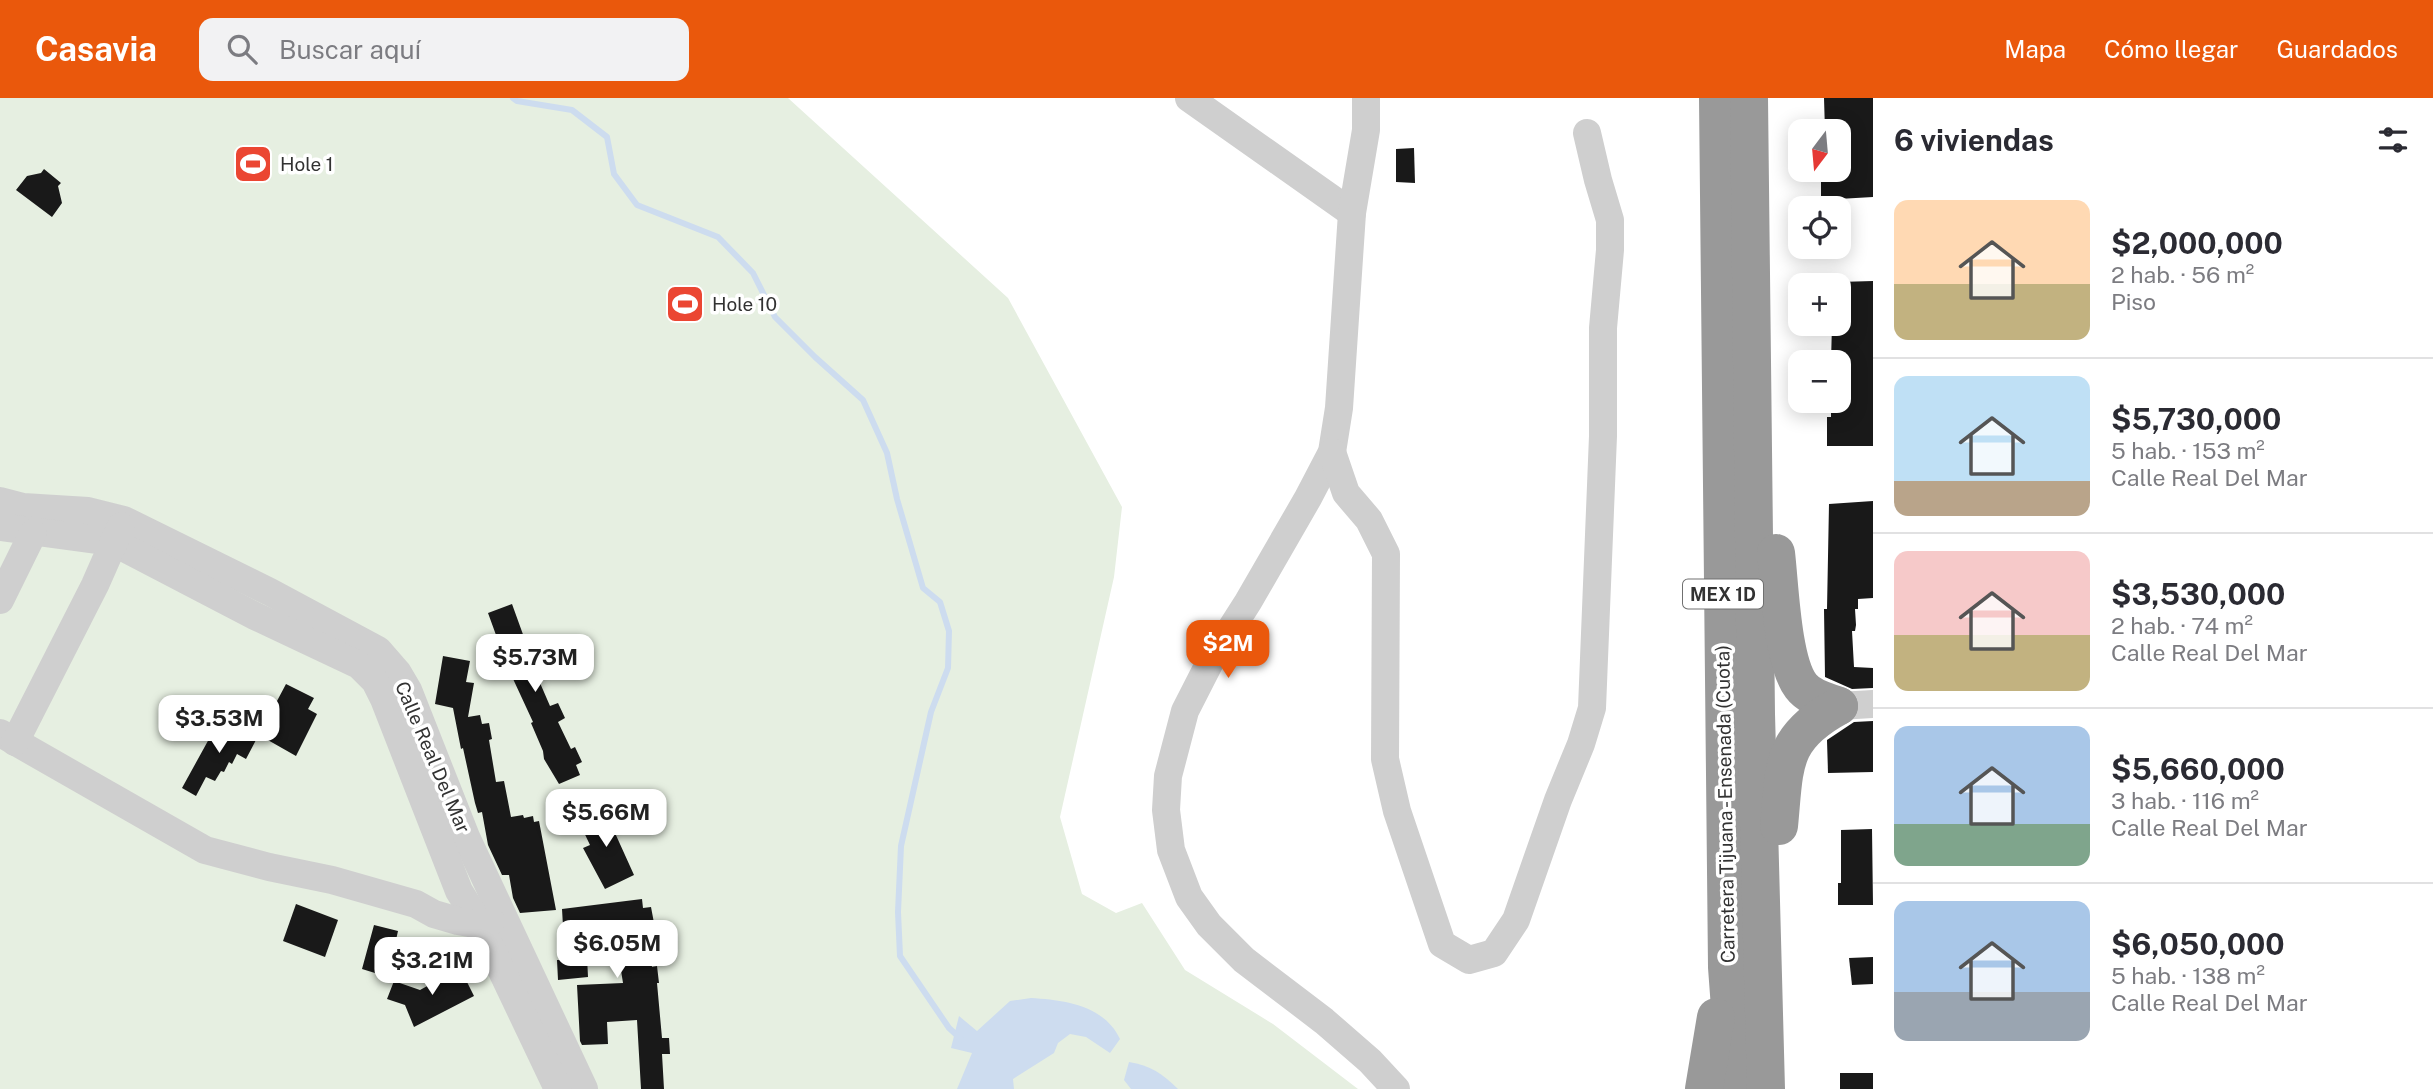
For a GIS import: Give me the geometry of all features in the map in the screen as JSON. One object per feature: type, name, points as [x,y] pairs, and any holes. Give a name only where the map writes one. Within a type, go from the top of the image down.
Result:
[{"type":"highway","name":"Carretera Tijuana - Ensenada (Cuota)","points":[[1718,98],[1727,967],[1736,1089]]},
{"type":"highway","name":"Carretera Tijuana - Ensenada (Cuota)","points":[[1749,98],[1751,369],[1755,438],[1756,714],[1766,1089]]},
{"type":"highway","points":[[1755,438],[1768,490],[1789,656],[1802,688],[1812,697],[1856,705]]},
{"type":"highway","points":[[1762,943],[1773,907],[1784,778],[1792,746],[1798,736],[1817,718],[1856,705]]},
{"type":"highway","points":[[1704,1089],[1727,967]]},
{"type":"street","points":[[1189,98],[1352,213]]},
{"type":"street","points":[[1366,98],[1366,130],[1352,213],[1339,408],[1332,452],[1248,603],[1211,660],[1185,711],[1168,776],[1166,810],[1171,850],[1189,897],[1209,925],[1244,960],[1325,1021],[1370,1060],[1396,1089]]},
{"type":"street","points":[[1332,452],[1346,493],[1369,520],[1386,554],[1385,759],[1397,811],[1442,944],[1469,960],[1494,953],[1516,920],[1592,708],[1603,436],[1603,328],[1610,220],[1587,133]]},
{"type":"street","name":"Calle Real Del Mar","points":[[0,501],[23,507],[88,511],[255,616],[359,665],[374,681],[384,699],[492,920],[584,1089]]},
{"type":"street","name":"Calle Real Del Mar","points":[[0,527],[33,533],[119,531],[270,592],[378,650],[398,673],[415,704],[454,843],[459,891],[492,920],[558,1089]]},
{"type":"street","points":[[119,531],[95,585],[8,737],[205,849],[269,867],[332,880],[416,904],[434,914],[492,920]]},
{"type":"street","points":[[0,600],[33,533]]},
{"type":"street","points":[[255,616],[270,592]]},
{"type":"street","points":[[416,904],[430,894],[459,891]]},
{"type":"shaded area","points":[[0,98],[788,98],[1008,298],[1122,507],[1114,577],[1060,817],[1082,894],[1116,913],[1142,903],[1185,970],[1273,1024],[1358,1089],[0,1089]]},
{"type":"water","points":[[1031,998],[1082,1006],[1104,1019],[1120,1039],[1110,1053],[1086,1037],[1070,1034],[1058,1043],[1054,1053],[1013,1079],[1014,1089],[957,1089],[972,1053],[951,1048],[959,1016],[977,1031],[1010,1001]]},
{"type":"water","points":[[1129,1062],[1156,1071],[1178,1089],[1131,1089],[1124,1080]]},
{"type":"building","points":[[1824,98],[1873,98],[1873,197],[1821,196],[1821,182],[1852,182],[1852,119],[1825,119]]},
{"type":"building","points":[[1414,148],[1415,183],[1396,182],[1396,149]]},
{"type":"building","points":[[44,169],[61,183],[58,186],[62,203],[52,217],[16,190],[27,176],[41,173]]},
{"type":"building","points":[[1873,281],[1873,446],[1827,446],[1827,417],[1831,417],[1831,413],[1851,413],[1851,350],[1831,350],[1832,336],[1851,336],[1851,282]]},
{"type":"building","points":[[1873,501],[1873,598],[1858,599],[1855,631],[1852,631],[1854,667],[1873,668],[1873,688],[1852,689],[1825,677],[1824,609],[1827,609],[1829,504]]},
{"type":"building","points":[[512,604],[525,640],[533,637],[544,674],[537,676],[550,706],[558,703],[565,718],[558,722],[571,749],[575,747],[582,762],[576,765],[580,775],[559,784],[544,759],[531,723],[533,722],[508,668],[488,613]]},
{"type":"building","points":[[443,656],[470,661],[466,682],[474,683],[468,717],[480,715],[482,724],[489,723],[496,782],[504,781],[511,817],[533,816],[534,822],[539,821],[556,910],[520,913],[513,898],[509,875],[502,875],[488,845],[482,812],[478,813],[463,748],[461,749],[453,708],[435,704]]},
{"type":"building","points":[[286,684],[314,698],[308,709],[317,714],[296,756],[259,735]]},
{"type":"building","points":[[220,719],[257,738],[246,759],[237,754],[232,764],[229,762],[215,781],[206,777],[196,796],[182,788]]},
{"type":"building","points":[[1873,721],[1873,772],[1828,773],[1827,740],[1854,722]]},
{"type":"building","points":[[603,810],[607,818],[615,814],[622,830],[615,833],[634,875],[605,889],[583,848],[590,845],[579,822]]},
{"type":"building","points":[[1872,829],[1873,905],[1838,905],[1838,883],[1841,883],[1841,830]]},
{"type":"building","points":[[642,899],[643,908],[651,907],[654,923],[645,924],[652,967],[657,966],[662,1038],[669,1038],[670,1054],[662,1054],[664,1089],[641,1089],[637,1020],[607,1022],[608,1044],[582,1045],[580,1041],[577,985],[623,983],[619,958],[586,936],[588,977],[558,980],[557,960],[565,960],[562,909]]},
{"type":"building","points":[[296,904],[338,920],[325,957],[283,941]]},
{"type":"building","points":[[374,925],[398,931],[396,940],[410,946],[401,981],[362,969]]},
{"type":"building","points":[[1873,957],[1873,984],[1852,985],[1849,958]]},
{"type":"building","points":[[460,968],[474,996],[414,1027],[405,1005],[387,999],[394,981],[420,990]]},
{"type":"building","points":[[1840,1073],[1873,1073],[1873,1089],[1840,1089]]},
{"type":"waterway","points":[[513,98],[517,101],[572,110],[607,137],[614,174],[637,205],[718,237],[753,273],[775,317],[863,400],[887,453],[897,499],[923,588],[940,602],[949,631],[948,668],[931,712],[901,846],[898,912],[900,956],[949,1028],[961,1039]]},
{"type":"place","name":"Hole 1","points":[[253,164]]},
{"type":"place","name":"Hole 10","points":[[685,304]]}]
